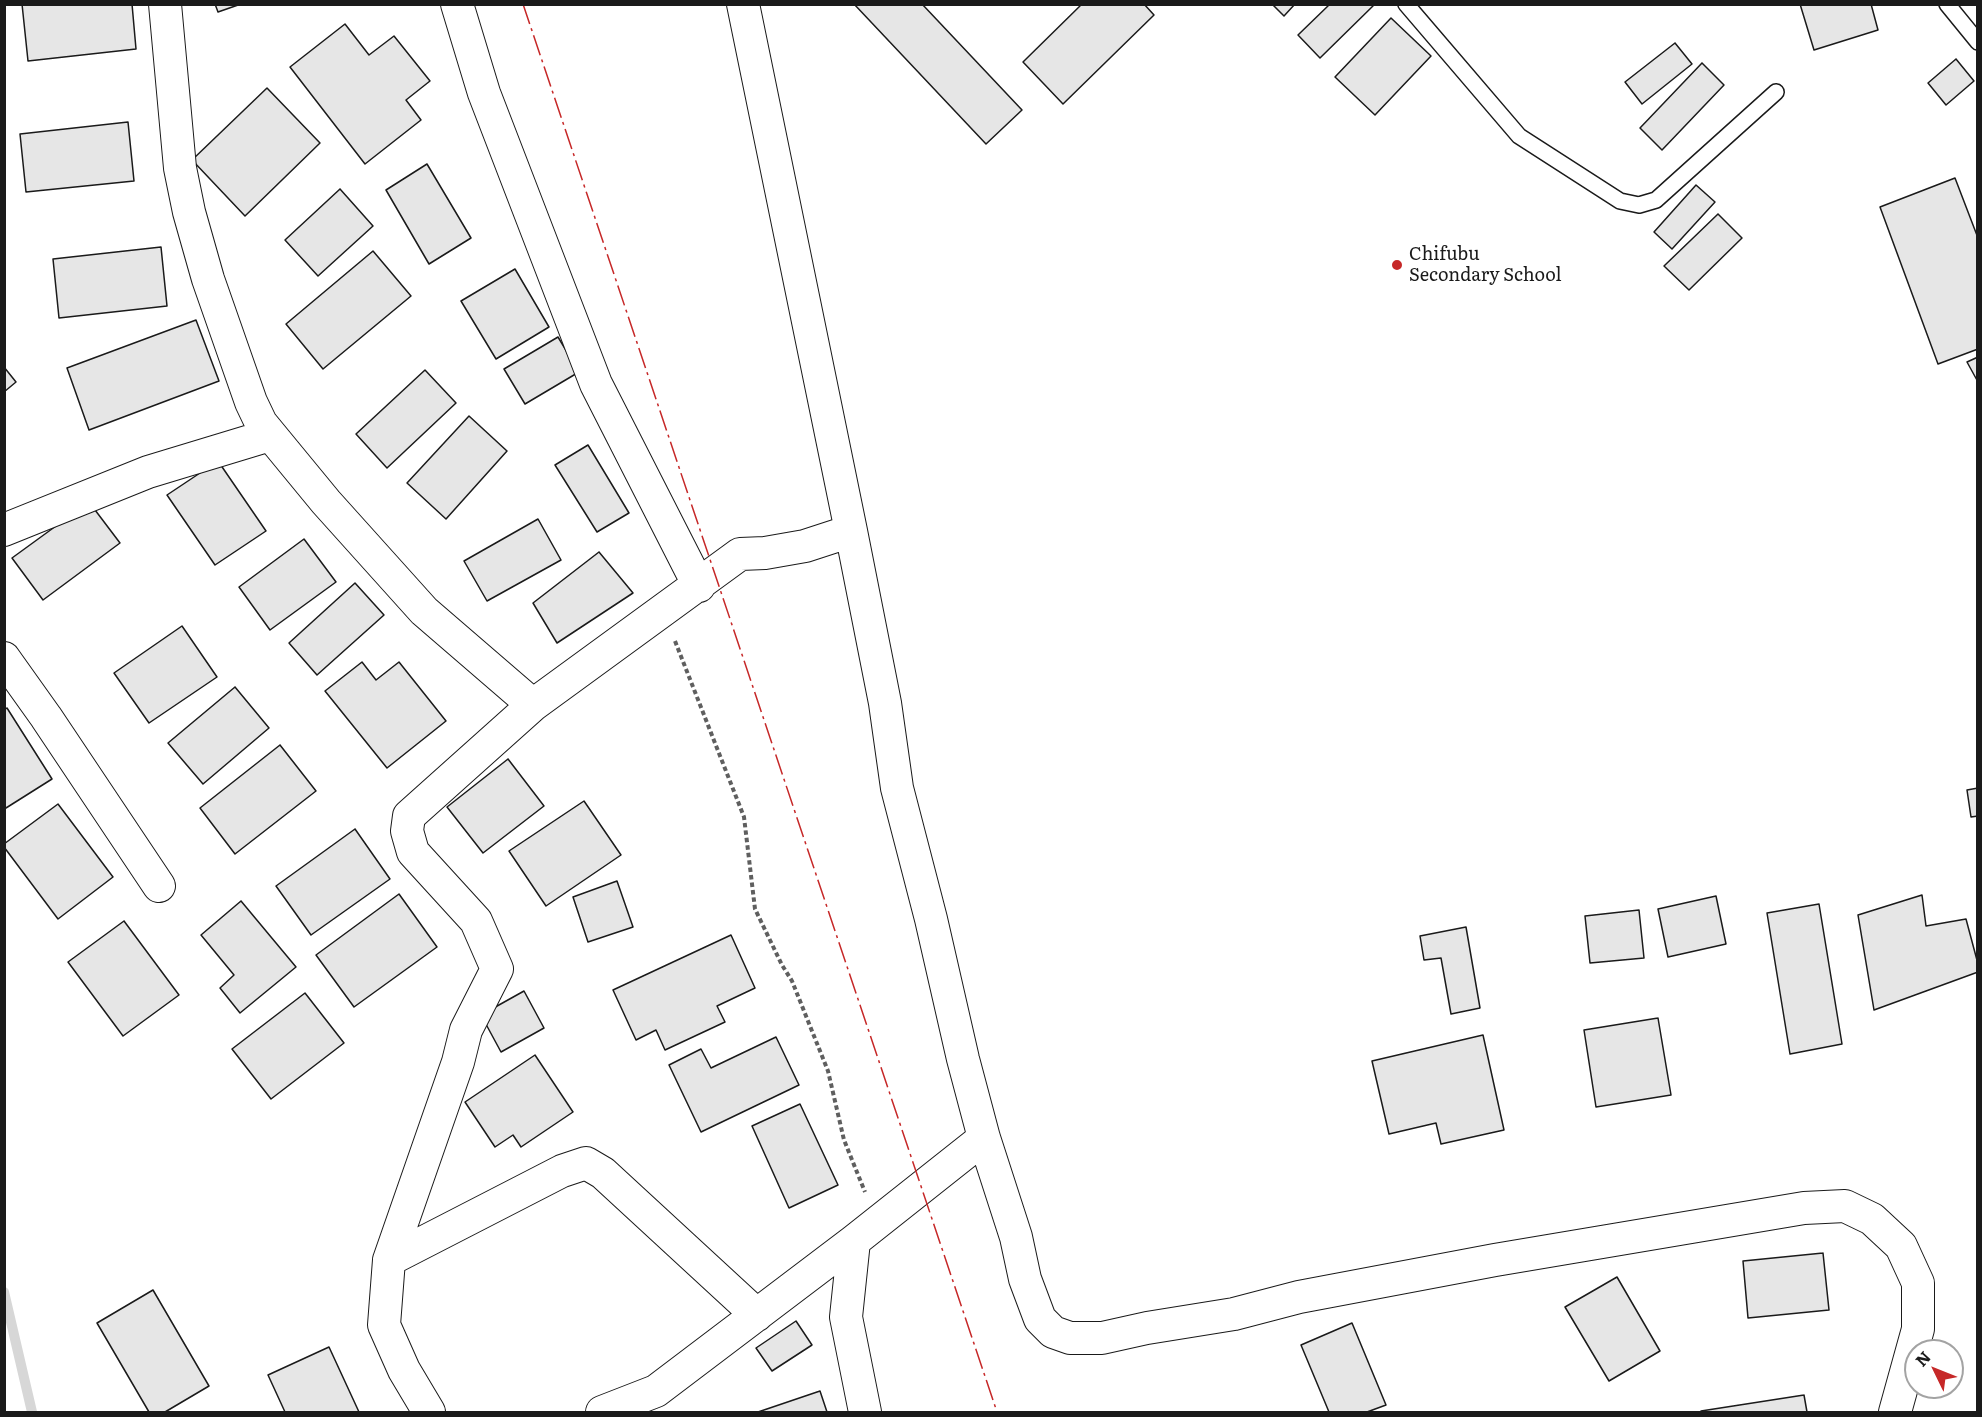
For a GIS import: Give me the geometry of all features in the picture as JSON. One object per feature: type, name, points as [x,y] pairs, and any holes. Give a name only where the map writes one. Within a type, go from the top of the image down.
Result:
[{"type":"street","points":[[165,4],[180,168],[189,212],[208,279],[247,391],[261,423],[326,502],[424,611],[532,705]]},
{"type":"street","points":[[457,4],[484,93],[596,384],[699,586]]},
{"type":"street","points":[[743,4],[885,703],[897,788],[984,1138],[1016,1237],[1025,1279],[1040,1319],[1053,1332],[1070,1338],[1102,1338],[1234,1314],[1299,1297],[1495,1260],[1804,1208],[1845,1206],[1872,1218],[1901,1246],[1918,1283],[1918,1329],[1895,1413]]},
{"type":"street","points":[[4,530],[148,472],[270,435]]},
{"type":"street","points":[[429,1413],[404,1370],[384,1325],[389,1260],[458,1062],[466,1030],[497,969],[476,921],[413,852],[406,831],[410,816],[532,705],[699,586],[719,568],[740,554],[765,553],[805,546],[851,531]]},
{"type":"street","points":[[4,658],[159,886]]},
{"type":"street","points":[[602,1413],[656,1391],[984,1138]]},
{"type":"street","points":[[389,1260],[562,1171],[586,1163],[603,1173],[757,1315]]},
{"type":"street","points":[[865,1232],[846,1317],[865,1413]]},
{"type":"lane","points":[[1406,4],[1519,136],[1620,201],[1639,205],[1656,200],[1776,92]]},
{"type":"lane","points":[[1947,4],[1977,42]]},
{"type":"path","points":[[664,611],[744,817],[755,909],[792,981],[828,1071],[865,1232]]},
{"type":"building","points":[[22,4],[132,4],[136,49],[28,61]]},
{"type":"building","points":[[215,4],[241,4],[218,12]]},
{"type":"building","points":[[854,4],[922,4],[1022,110],[986,144]]},
{"type":"building","points":[[1082,4],[1144,4],[1154,15],[1063,104],[1023,62]]},
{"type":"building","points":[[1272,4],[1295,4],[1284,16]]},
{"type":"building","points":[[1330,4],[1375,4],[1320,58],[1298,35]]},
{"type":"building","points":[[1800,4],[1871,4],[1878,30],[1814,50]]},
{"type":"building","points":[[1391,18],[1431,56],[1375,115],[1335,77]]},
{"type":"building","points":[[345,24],[369,55],[394,36],[430,81],[406,100],[421,120],[365,164],[290,67]]},
{"type":"building","points":[[1675,43],[1692,64],[1642,104],[1625,82]]},
{"type":"building","points":[[1956,59],[1974,81],[1946,105],[1928,83]]},
{"type":"building","points":[[1702,63],[1724,85],[1662,150],[1640,128]]},
{"type":"building","points":[[267,88],[320,143],[245,216],[192,160]]},
{"type":"building","points":[[128,122],[134,181],[26,192],[20,134]]},
{"type":"building","points":[[427,164],[471,238],[429,264],[386,190]]},
{"type":"building","points":[[1955,178],[1978,238],[1978,349],[1938,364],[1880,207]]},
{"type":"building","points":[[1696,185],[1715,202],[1672,249],[1654,232]]},
{"type":"building","points":[[340,189],[373,226],[318,276],[285,240]]},
{"type":"building","points":[[1718,214],[1742,238],[1689,290],[1664,266]]},
{"type":"building","points":[[161,247],[167,306],[59,318],[53,259]]},
{"type":"building","points":[[373,251],[411,296],[323,369],[286,324]]},
{"type":"building","points":[[515,269],[549,327],[496,359],[461,301]]},
{"type":"building","points":[[196,320],[219,381],[89,430],[67,368]]},
{"type":"building","points":[[558,337],[579,372],[525,404],[504,369]]},
{"type":"building","points":[[1978,357],[1978,382],[1967,362]]},
{"type":"building","points":[[4,367],[16,382],[4,392]]},
{"type":"building","points":[[425,370],[456,403],[387,468],[356,434]]},
{"type":"building","points":[[469,416],[507,451],[446,519],[407,483]]},
{"type":"building","points":[[588,445],[629,513],[597,532],[555,465]]},
{"type":"building","points":[[218,461],[266,531],[215,565],[167,495]]},
{"type":"building","points":[[89,502],[120,543],[43,600],[12,558]]},
{"type":"building","points":[[538,519],[561,560],[487,601],[464,561]]},
{"type":"building","points":[[304,539],[336,582],[270,630],[239,587]]},
{"type":"building","points":[[599,552],[633,593],[557,643],[533,603]]},
{"type":"building","points":[[355,583],[384,615],[317,675],[289,643]]},
{"type":"building","points":[[182,626],[217,677],[149,723],[114,673]]},
{"type":"building","points":[[362,662],[376,680],[399,662],[446,721],[387,768],[325,691]]},
{"type":"building","points":[[235,687],[269,728],[203,784],[168,743]]},
{"type":"building","points":[[7,708],[52,779],[6,808],[4,805],[4,710]]},
{"type":"building","points":[[280,745],[316,791],[235,854],[200,808]]},
{"type":"building","points":[[508,759],[544,806],[483,853],[447,807]]},
{"type":"building","points":[[1978,788],[1978,816],[1971,817],[1967,790]]},
{"type":"building","points":[[584,801],[621,855],[546,906],[509,851]]},
{"type":"building","points":[[58,804],[113,877],[58,919],[4,844]]},
{"type":"building","points":[[355,829],[390,879],[311,935],[276,886]]},
{"type":"building","points":[[617,881],[633,927],[588,942],[573,897]]},
{"type":"building","points":[[399,894],[437,947],[354,1007],[316,955]]},
{"type":"building","points":[[1922,895],[1926,926],[1966,919],[1978,972],[1874,1010],[1858,915]]},
{"type":"building","points":[[1716,896],[1726,944],[1668,957],[1658,909]]},
{"type":"building","points":[[241,901],[296,967],[240,1013],[220,988],[234,975],[201,935]]},
{"type":"building","points":[[1819,904],[1842,1044],[1790,1054],[1767,913]]},
{"type":"building","points":[[1639,910],[1644,958],[1590,963],[1585,916]]},
{"type":"building","points":[[124,921],[179,995],[123,1036],[68,962]]},
{"type":"building","points":[[1466,927],[1480,1008],[1451,1014],[1441,958],[1424,960],[1420,936]]},
{"type":"building","points":[[731,935],[755,988],[717,1006],[725,1022],[665,1050],[656,1030],[636,1040],[613,990]]},
{"type":"building","points":[[524,991],[544,1028],[501,1052],[481,1015]]},
{"type":"building","points":[[305,993],[344,1043],[271,1099],[232,1049]]},
{"type":"building","points":[[1658,1018],[1671,1095],[1596,1107],[1584,1030]]},
{"type":"building","points":[[1483,1035],[1504,1130],[1441,1144],[1436,1123],[1389,1134],[1372,1061]]},
{"type":"building","points":[[776,1037],[799,1085],[701,1132],[669,1065],[701,1049],[711,1068]]},
{"type":"building","points":[[535,1055],[573,1112],[521,1147],[513,1135],[495,1147],[465,1102]]},
{"type":"building","points":[[800,1104],[838,1185],[789,1208],[752,1126]]},
{"type":"building","points":[[1823,1253],[1829,1310],[1748,1318],[1743,1261]]},
{"type":"building","points":[[1617,1277],[1660,1351],[1609,1381],[1565,1307]]},
{"type":"building","points":[[153,1290],[209,1386],[165,1412],[149,1412],[97,1323]]},
{"type":"building","points":[[796,1321],[812,1345],[772,1371],[756,1348]]},
{"type":"building","points":[[1352,1323],[1386,1405],[1367,1412],[1329,1412],[1301,1345]]},
{"type":"building","points":[[329,1347],[359,1412],[285,1412],[268,1375]]},
{"type":"building","points":[[820,1391],[827,1412],[758,1412]]},
{"type":"building","points":[[1804,1395],[1807,1412],[1701,1412],[1701,1411]]},
{"type":"waterway","points":[[4,1292],[32,1412]]},
{"type":"power","points":[[523,4],[997,1412]]},
{"type":"place","name":"Chifubu Secondary School","points":[[1397,265]]}]
